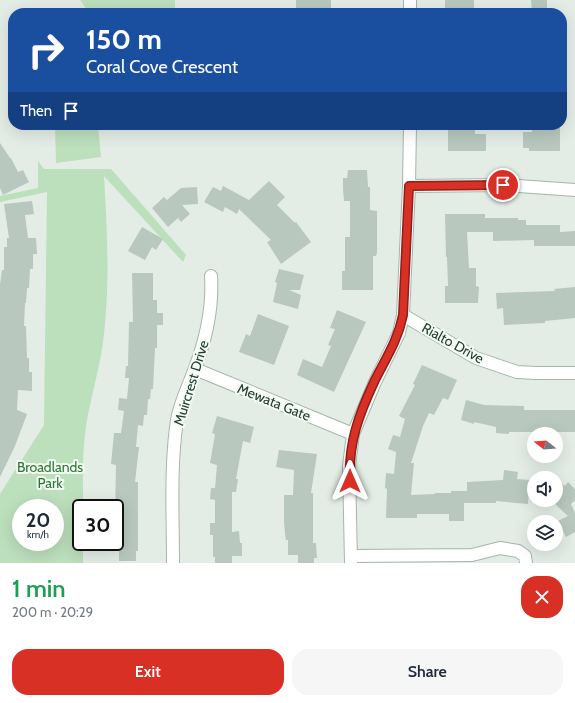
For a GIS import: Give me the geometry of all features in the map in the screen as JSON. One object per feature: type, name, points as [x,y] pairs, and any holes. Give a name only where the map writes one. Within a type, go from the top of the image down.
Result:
[{"type":"street","points":[[410,130],[403,315],[399,333],[375,382],[353,434],[349,466],[352,559],[472,555],[500,548],[518,551],[525,556],[526,563]]},
{"type":"street","points":[[409,186],[503,185],[575,190]]},
{"type":"street","name":"Muircrest Drive","points":[[173,563],[173,470],[177,418],[190,378],[195,369],[208,326],[211,307],[211,276]]},
{"type":"street","name":"Rialto Drive","points":[[403,315],[476,358],[518,372],[536,374],[575,373]]},
{"type":"street","name":"Mewata Gate","points":[[195,369],[353,434]]},
{"type":"green space","points":[[80,0],[175,0],[175,8],[86,8]]},
{"type":"green space","points":[[55,130],[98,130],[101,157],[56,163]]},
{"type":"green space","name":"Broadlands Park","points":[[38,161],[44,169],[111,169],[186,255],[183,262],[104,176],[107,235],[107,294],[103,346],[88,414],[85,436],[83,499],[72,499],[72,551],[83,551],[83,563],[0,563],[0,494],[44,425],[47,192],[0,202],[0,196],[38,188]]},
{"type":"building","points":[[296,0],[331,0],[331,8],[296,8]]},
{"type":"building","points":[[445,0],[474,0],[474,8],[445,8]]},
{"type":"building","points":[[531,0],[547,0],[547,8],[532,8]]},
{"type":"building","points":[[448,130],[475,130],[475,134],[486,134],[486,151],[448,151]]},
{"type":"building","points":[[532,130],[560,130],[560,151],[529,151],[529,148],[523,148],[523,132],[532,132]]},
{"type":"building","points":[[0,143],[11,158],[18,172],[23,170],[29,182],[3,195],[0,188]]},
{"type":"building","points":[[348,170],[367,170],[368,187],[370,187],[370,210],[377,211],[377,253],[376,256],[373,256],[373,290],[342,290],[342,271],[345,271],[345,237],[350,237],[350,201],[344,201],[343,189],[343,178],[347,178]]},
{"type":"building","points":[[269,181],[285,197],[277,205],[295,223],[296,222],[311,242],[281,264],[267,242],[271,240],[239,209],[237,214],[225,207],[223,212],[204,202],[213,187],[221,191],[223,186],[249,200]]},
{"type":"building","points":[[197,187],[198,204],[182,205],[190,214],[181,222],[178,218],[168,227],[152,208],[164,197],[167,200],[181,188]]},
{"type":"building","points":[[32,201],[34,214],[25,215],[28,238],[36,238],[37,254],[33,254],[33,269],[30,269],[29,288],[27,288],[25,303],[24,326],[26,326],[29,372],[32,372],[32,391],[18,390],[17,410],[27,414],[15,446],[0,477],[0,284],[2,270],[4,270],[4,247],[7,247],[7,238],[9,238],[4,204]]},
{"type":"building","points":[[445,214],[485,214],[485,218],[518,218],[518,220],[526,220],[526,225],[560,225],[560,232],[575,231],[575,246],[534,246],[534,240],[493,241],[493,232],[467,232],[469,268],[476,268],[476,286],[479,287],[478,303],[445,303],[445,286],[448,286]]},
{"type":"building","points":[[142,227],[163,239],[156,250],[152,247],[145,260],[128,251]]},
{"type":"building","points":[[279,269],[304,275],[300,290],[289,290],[301,295],[298,309],[273,302],[277,283],[275,282]]},
{"type":"building","points":[[132,273],[153,273],[153,300],[157,300],[157,313],[163,313],[163,325],[157,325],[157,348],[155,348],[153,389],[151,389],[150,399],[148,399],[147,415],[144,415],[143,426],[138,425],[136,447],[139,447],[135,482],[138,482],[138,551],[136,551],[136,561],[119,561],[119,551],[124,551],[124,499],[115,499],[116,465],[111,464],[114,433],[121,433],[124,411],[118,410],[119,398],[127,399],[129,378],[125,378],[126,366],[128,366],[129,322],[133,322]]},
{"type":"building","points":[[575,287],[575,318],[545,321],[545,323],[504,325],[503,308],[497,309],[496,293],[555,291],[554,289]]},
{"type":"building","points":[[337,310],[366,322],[334,392],[297,375],[303,359],[322,367],[331,346],[328,345],[335,329],[330,328]]},
{"type":"building","points":[[258,314],[289,326],[274,365],[239,352],[246,334],[250,336]]},
{"type":"building","points":[[422,365],[457,380],[448,400],[443,398],[434,415],[429,413],[423,426],[411,463],[414,463],[411,495],[467,491],[467,482],[503,480],[504,470],[518,472],[517,479],[527,480],[527,504],[496,501],[496,503],[464,503],[464,521],[449,521],[449,514],[417,514],[417,518],[386,518],[386,473],[394,474],[396,452],[388,449],[393,435],[400,437],[405,419],[399,416],[415,385],[413,384]]},
{"type":"building","points":[[466,400],[484,405],[524,406],[524,410],[575,410],[575,432],[563,432],[563,427],[527,427],[527,432],[509,432],[509,434],[496,433],[496,427],[474,422],[474,424],[461,420]]},
{"type":"building","points":[[217,416],[254,427],[250,443],[243,441],[236,479],[238,479],[236,492],[232,492],[232,532],[239,531],[240,543],[242,543],[242,556],[232,556],[232,563],[215,563],[215,557],[213,557],[213,535],[210,535],[210,523],[215,523],[215,500],[210,499],[211,488],[215,488],[217,465],[210,463],[215,434],[212,433]]},
{"type":"building","points":[[279,450],[317,454],[311,493],[313,493],[313,543],[316,543],[317,558],[314,558],[314,563],[298,563],[298,555],[288,555],[288,540],[286,540],[284,521],[284,495],[293,495],[294,470],[276,467]]},
{"type":"building","points":[[568,482],[575,489],[575,500],[571,504],[575,513],[575,532],[566,537],[563,531],[563,518],[568,516],[558,507],[563,507],[563,484],[565,486]]},
{"type":"route","points":[[350,481],[349,466],[353,434],[375,382],[399,333],[403,315],[409,186],[443,187],[503,185]]}]
